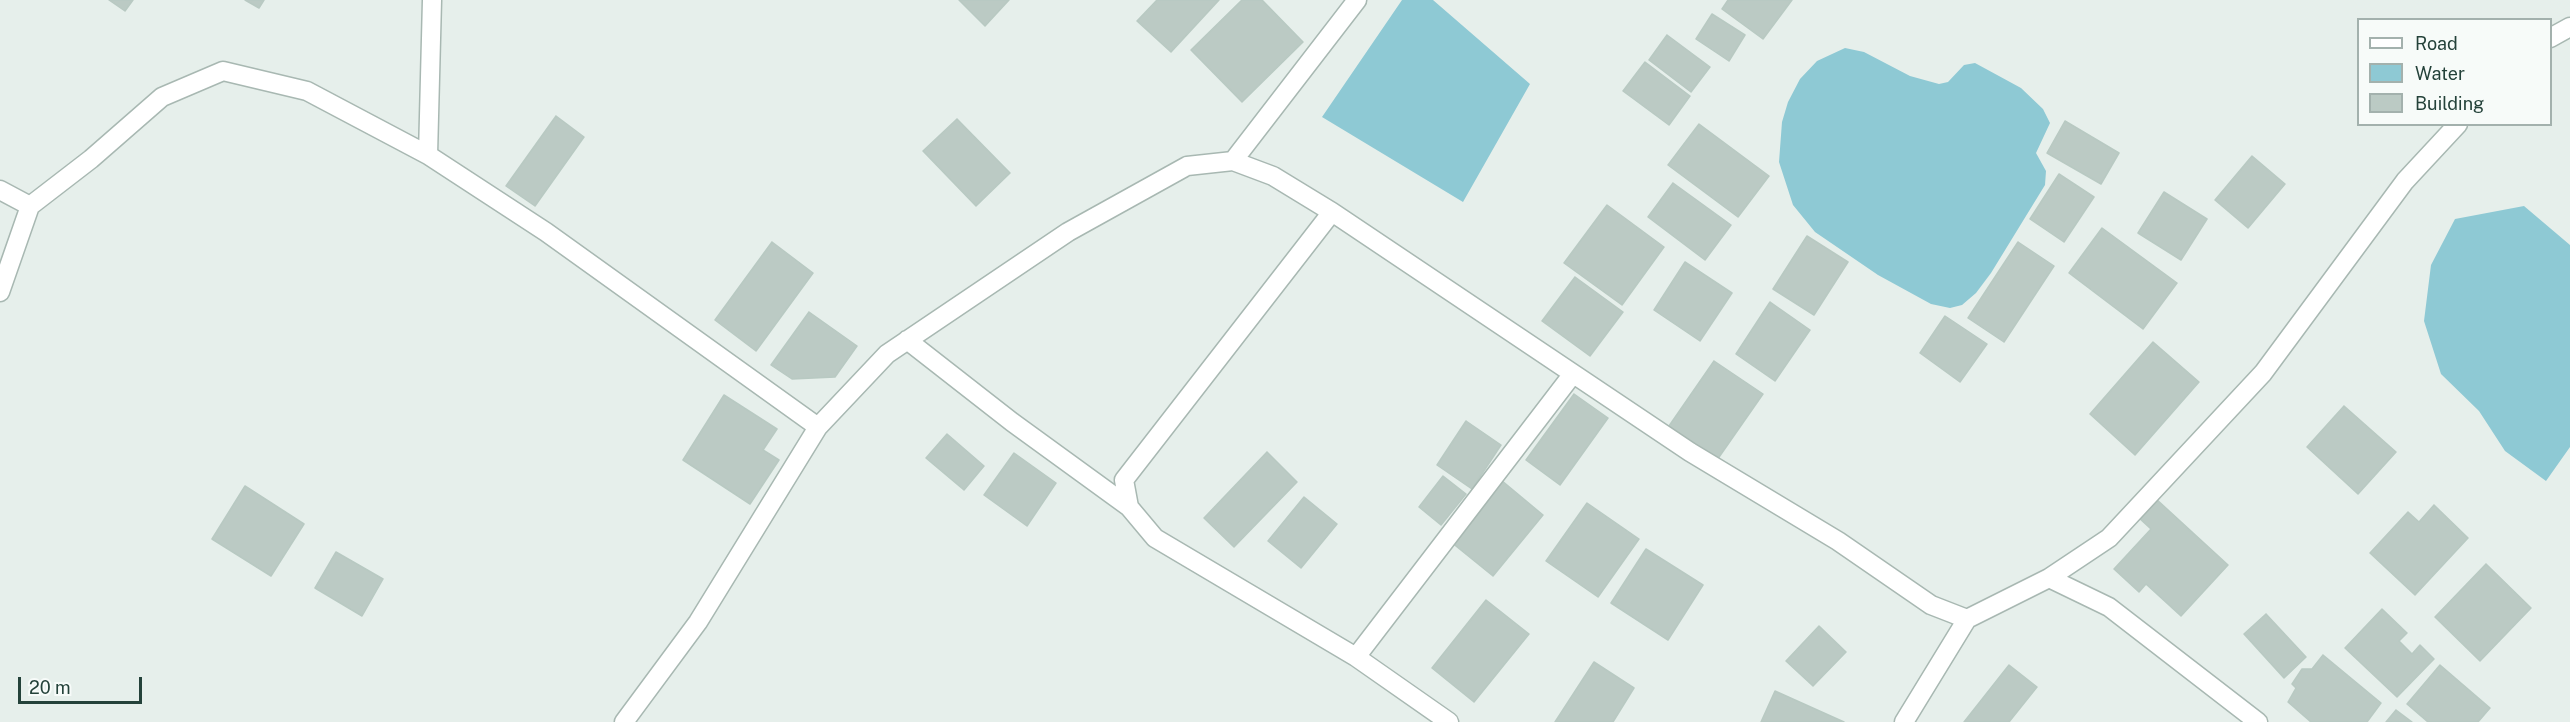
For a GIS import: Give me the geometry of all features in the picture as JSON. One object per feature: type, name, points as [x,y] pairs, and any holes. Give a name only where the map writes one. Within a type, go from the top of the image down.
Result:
[{"type":"street","points":[[428,155],[432,0]]},
{"type":"street","points":[[1233,161],[1357,0]]},
{"type":"street","points":[[2552,37],[2570,27]]},
{"type":"street","points":[[0,292],[30,206],[91,159],[162,97],[223,71],[307,91],[428,155],[546,232],[818,426]]},
{"type":"street","points":[[1904,722],[1966,619],[2049,578],[2109,538],[2263,373],[2405,181],[2456,126]]},
{"type":"street","points":[[624,722],[698,622],[818,426],[887,354],[1068,232],[1187,166],[1233,161],[1273,176],[1332,212],[1690,452],[1838,541],[1931,605],[1966,619]]},
{"type":"street","points":[[0,190],[30,206]]},
{"type":"street","points":[[1129,507],[1124,480],[1332,212]]},
{"type":"street","points":[[907,340],[1012,422],[1129,507],[1155,538],[1356,657],[1449,722]]},
{"type":"street","points":[[1356,657],[1572,375]]},
{"type":"street","points":[[2049,578],[2109,607],[2258,722]]},
{"type":"water","points":[[1402,0],[1433,0],[1530,84],[1463,202],[1322,117]]},
{"type":"water","points":[[1845,48],[1864,52],[1910,76],[1939,84],[1948,82],[1964,65],[1975,63],[2021,88],[2043,109],[2050,123],[2036,153],[2046,171],[2045,185],[1991,273],[1976,293],[1962,305],[1950,308],[1931,304],[1878,275],[1815,232],[1793,205],[1779,162],[1782,122],[1788,102],[1800,79],[1817,61]]},
{"type":"water","points":[[2524,206],[2570,245],[2570,447],[2546,481],[2505,451],[2479,411],[2441,374],[2424,321],[2431,265],[2455,219]]},
{"type":"building","points":[[109,0],[133,0],[125,11]]},
{"type":"building","points":[[245,0],[264,0],[259,8]]},
{"type":"building","points":[[959,0],[1009,0],[985,26]]},
{"type":"building","points":[[1157,0],[1219,0],[1171,52],[1137,21]]},
{"type":"building","points":[[1242,0],[1262,0],[1303,42],[1242,102],[1191,50]]},
{"type":"building","points":[[1728,0],[1792,0],[1763,39],[1722,9]]},
{"type":"building","points":[[1712,14],[1745,35],[1729,61],[1696,39]]},
{"type":"building","points":[[1667,35],[1710,67],[1691,92],[1649,60]]},
{"type":"building","points":[[1645,62],[1690,96],[1669,125],[1623,91]]},
{"type":"building","points":[[556,116],[584,137],[535,206],[506,186]]},
{"type":"building","points":[[957,119],[1010,173],[976,206],[923,151]]},
{"type":"building","points":[[2065,121],[2119,153],[2101,184],[2047,153]]},
{"type":"building","points":[[1699,124],[1769,176],[1738,217],[1668,165]]},
{"type":"building","points":[[2252,156],[2285,184],[2248,228],[2215,200]]},
{"type":"building","points":[[2059,174],[2094,197],[2064,242],[2030,219]]},
{"type":"building","points":[[1673,183],[1731,225],[1705,260],[1648,217]]},
{"type":"building","points":[[2164,192],[2207,219],[2181,260],[2138,233]]},
{"type":"building","points":[[1607,205],[1664,247],[1622,305],[1564,263]]},
{"type":"building","points":[[2102,228],[2177,283],[2143,329],[2069,273]]},
{"type":"building","points":[[1807,236],[1848,262],[1814,315],[1773,289]]},
{"type":"building","points":[[772,242],[813,273],[756,351],[715,320]]},
{"type":"building","points":[[2018,242],[2054,266],[2004,342],[1968,318]]},
{"type":"building","points":[[1685,262],[1732,293],[1700,341],[1654,310]]},
{"type":"building","points":[[1575,277],[1623,312],[1590,356],[1542,321]]},
{"type":"building","points":[[1770,302],[1810,330],[1775,381],[1736,354]]},
{"type":"building","points":[[809,312],[857,346],[835,377],[792,379],[771,365]]},
{"type":"building","points":[[1945,316],[1987,344],[1960,382],[1920,353]]},
{"type":"building","points":[[2153,342],[2199,382],[2135,455],[2090,414]]},
{"type":"building","points":[[1714,361],[1763,394],[1717,460],[1669,426]]},
{"type":"building","points":[[1574,394],[1608,418],[1560,485],[1526,460]]},
{"type":"building","points":[[724,395],[777,429],[763,450],[779,460],[750,504],[683,460]]},
{"type":"building","points":[[2344,406],[2396,452],[2358,494],[2307,447]]},
{"type":"building","points":[[1466,421],[1501,445],[1472,489],[1437,465]]},
{"type":"building","points":[[947,434],[984,466],[964,490],[926,458]]},
{"type":"building","points":[[1267,452],[1297,482],[1234,547],[1204,518]]},
{"type":"building","points":[[1014,453],[1056,483],[1027,526],[984,495]]},
{"type":"building","points":[[1443,476],[1466,494],[1441,525],[1419,507]]},
{"type":"building","points":[[1501,480],[1543,515],[1493,576],[1451,542]]},
{"type":"building","points":[[245,486],[304,524],[271,576],[212,539]]},
{"type":"building","points":[[1304,497],[1337,524],[1301,568],[1268,541]]},
{"type":"building","points":[[2155,498],[2228,565],[2181,616],[2146,584],[2139,592],[2114,569],[2151,529],[2138,517]]},
{"type":"building","points":[[1587,503],[1639,539],[1598,597],[1546,561]]},
{"type":"building","points":[[2434,505],[2468,538],[2415,595],[2370,553],[2408,512],[2419,522]]},
{"type":"building","points":[[1646,549],[1703,585],[1668,640],[1611,603]]},
{"type":"building","points":[[336,552],[383,579],[362,616],[315,588]]},
{"type":"building","points":[[2486,564],[2531,608],[2480,661],[2435,617]]},
{"type":"building","points":[[1486,600],[1529,634],[1474,702],[1432,668]]},
{"type":"building","points":[[2382,609],[2407,633],[2399,641],[2412,654],[2420,645],[2434,659],[2397,697],[2345,648]]},
{"type":"building","points":[[2266,614],[2306,657],[2284,678],[2244,634]]},
{"type":"building","points":[[1819,626],[1846,652],[1813,686],[1786,661]]},
{"type":"building","points":[[2323,655],[2381,703],[2367,722],[2311,722],[2288,702],[2296,688],[2292,684],[2302,669],[2312,669]]},
{"type":"building","points":[[1594,662],[1634,688],[1613,722],[1555,722]]},
{"type":"building","points":[[2009,665],[2037,687],[2009,722],[1964,722]]},
{"type":"building","points":[[2440,665],[2490,708],[2478,722],[2428,722],[2407,704]]},
{"type":"building","points":[[1775,691],[1844,722],[1761,722]]},
{"type":"building","points":[[2396,710],[2412,722],[2386,722]]}]
